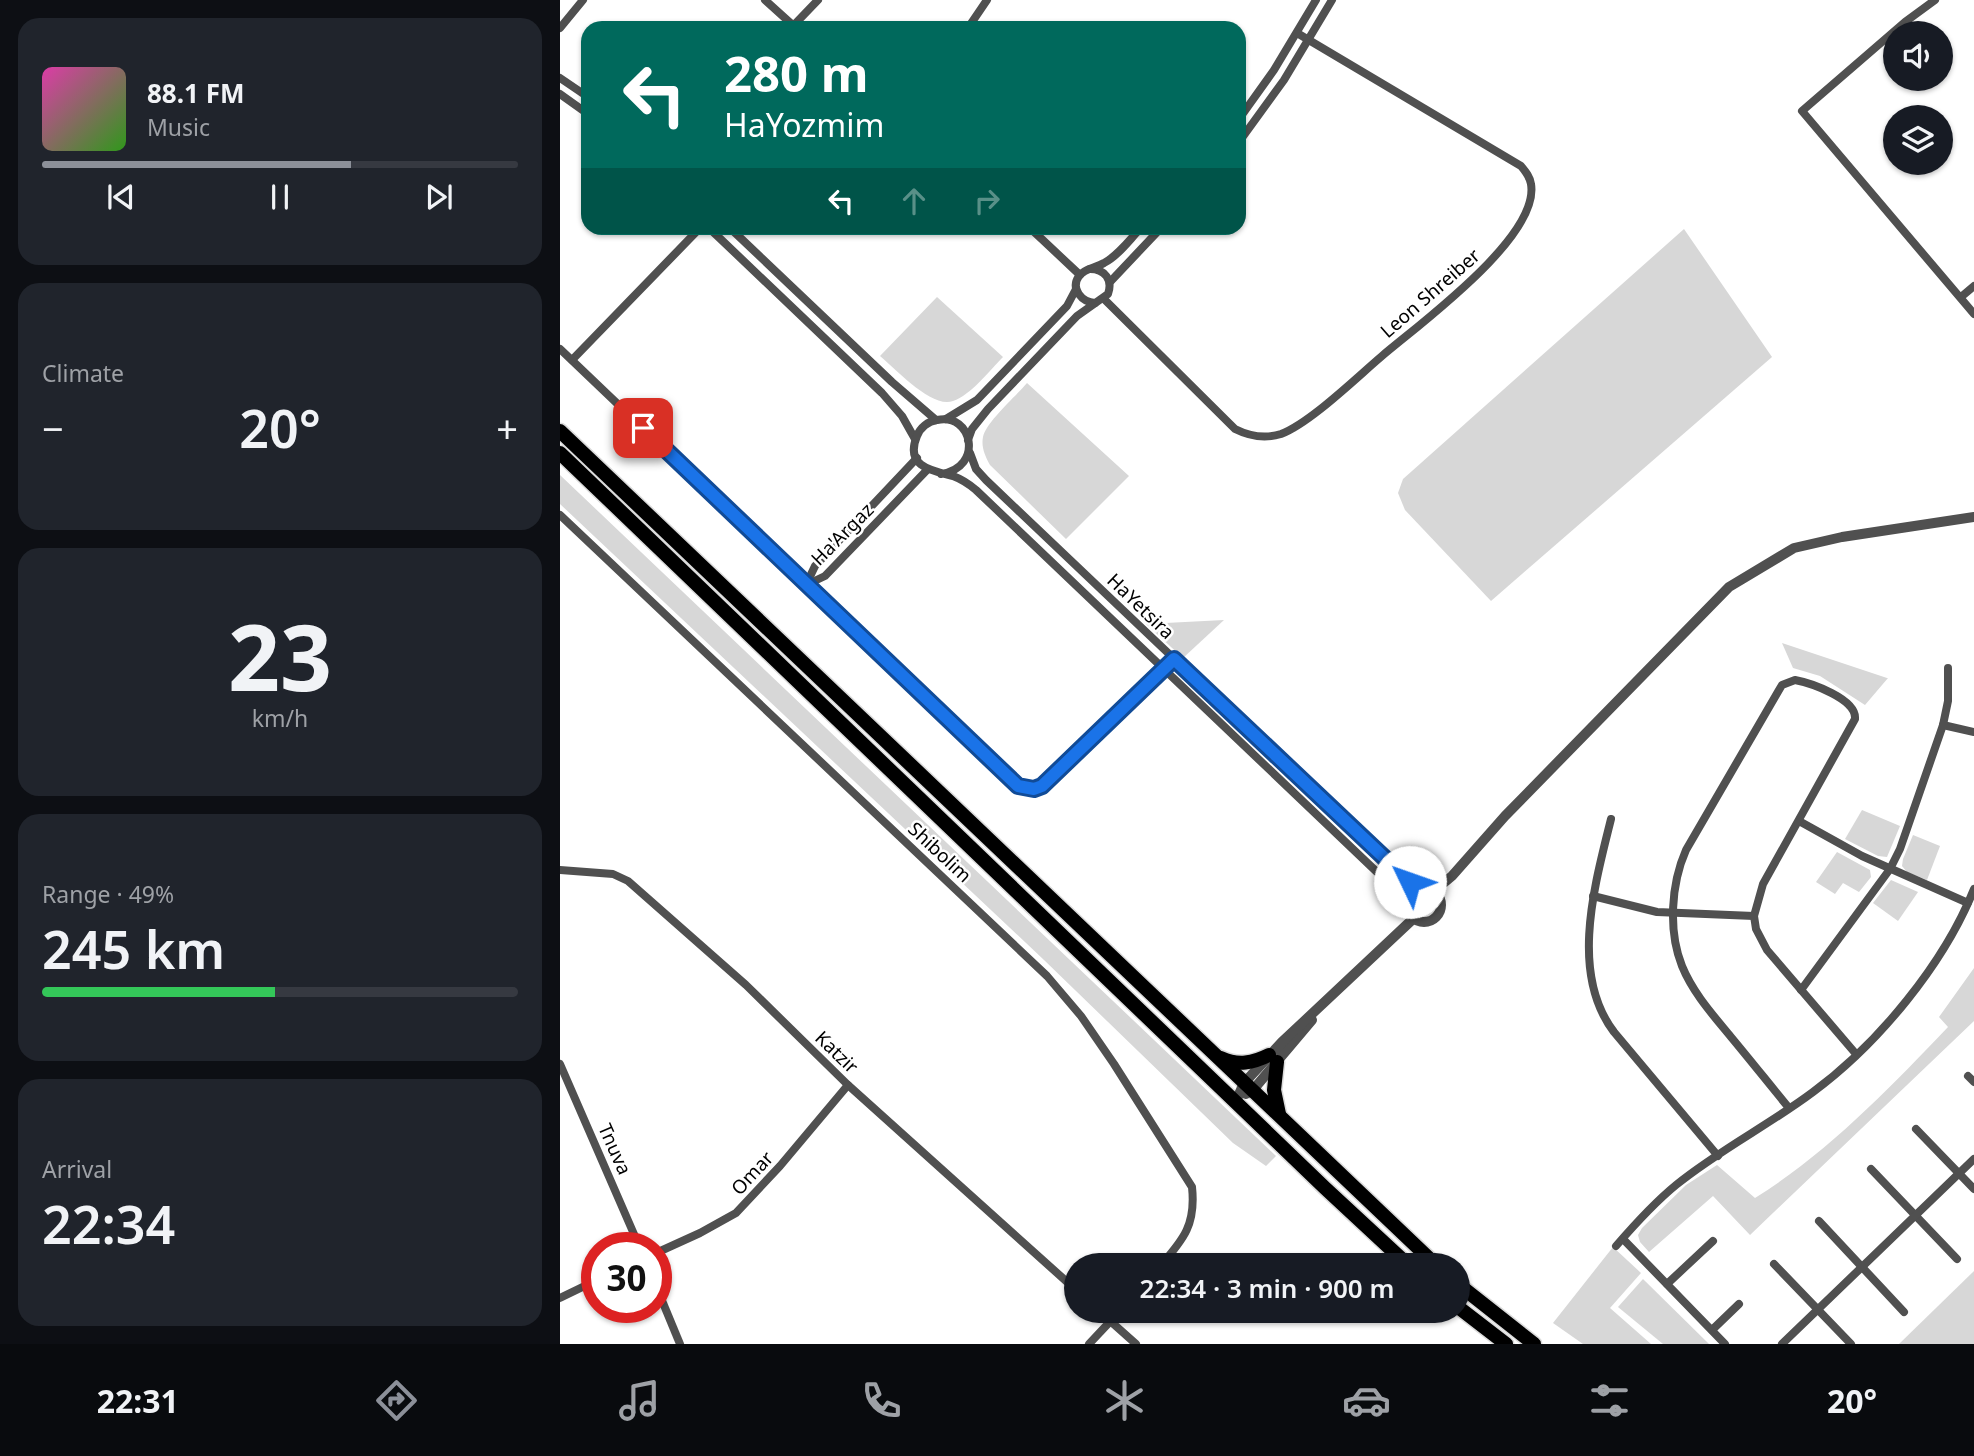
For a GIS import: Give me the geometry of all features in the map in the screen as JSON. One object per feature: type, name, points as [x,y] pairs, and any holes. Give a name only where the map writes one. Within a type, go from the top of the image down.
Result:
[{"type":"highway","points":[[560,431],[1423,1253]]},
{"type":"highway","points":[[560,453],[1395,1253]]},
{"type":"highway","points":[[1216,1056],[1228,1062],[1241,1063],[1273,1059],[1274,1096],[1282,1118]]},
{"type":"highway","points":[[1470,1293],[1534,1344]]},
{"type":"highway","points":[[1470,1316],[1506,1344]]},
{"type":"street","points":[[560,28],[583,0]]},
{"type":"street","points":[[765,0],[788,21]]},
{"type":"street","points":[[800,21],[818,0]]},
{"type":"street","points":[[973,21],[987,0]]},
{"type":"street","points":[[1246,109],[1316,0]]},
{"type":"street","points":[[1246,133],[1310,40],[1332,0]]},
{"type":"street","points":[[1935,0],[1905,22],[1802,111],[1974,314]]},
{"type":"street","name":"Leon Shreiber","points":[[1100,301],[1235,429],[1261,437],[1277,435],[1292,429],[1325,404],[1470,282],[1503,248],[1524,215],[1531,196],[1531,182],[1521,166],[1297,33]]},
{"type":"street","points":[[560,78],[581,92]]},
{"type":"street","points":[[560,94],[581,109]]},
{"type":"street","points":[[572,360],[693,235]]},
{"type":"street","points":[[716,235],[882,393],[902,416],[915,439],[917,458],[927,470],[941,474],[949,473],[963,464],[972,429],[988,409],[1077,316],[1108,294],[1110,282],[1154,235]]},
{"type":"street","points":[[737,235],[892,382],[940,419],[960,426],[969,444]]},
{"type":"street","points":[[1037,235],[1080,275]]},
{"type":"street","points":[[915,439],[924,426],[977,400],[1067,306],[1080,275],[1112,257],[1134,235]]},
{"type":"street","points":[[1090,269],[1105,273],[1110,282]]},
{"type":"street","points":[[1961,297],[1974,286]]},
{"type":"street","points":[[1076,289],[1086,301],[1100,301]]},
{"type":"street","points":[[560,349],[1018,786],[1034,789],[1042,786],[1174,659]]},
{"type":"street","name":"HaYetsira","points":[[969,444],[976,469],[986,480],[1401,874],[1433,893]]},
{"type":"street","name":"Ha'Argaz","points":[[807,585],[815,566],[917,458]]},
{"type":"street","name":"Ha'Argaz","points":[[807,585],[825,576],[927,470]]},
{"type":"street","name":"HaYetsira","points":[[941,474],[954,477],[976,490],[1408,899]]},
{"type":"street","name":"Shibolim","points":[[560,515],[1037,967],[1081,1016],[1192,1187],[1194,1206],[1191,1222],[1185,1236],[1171,1253]]},
{"type":"street","points":[[1433,893],[1440,909],[1434,918],[1424,922],[1414,918],[1408,910],[1408,899],[1415,891],[1433,893],[1452,876],[1505,816],[1729,587],[1794,548],[1842,537],[1974,517]]},
{"type":"street","points":[[1801,990],[1890,869],[1900,849],[1943,725],[1948,701],[1948,668]]},
{"type":"street","points":[[1790,1108],[1695,991],[1679,956],[1674,913],[1677,875],[1686,850],[1782,685],[1794,680],[1804,681],[1828,692],[1844,701],[1856,713],[1853,725],[1763,884],[1754,916],[1756,929],[1767,950],[1856,1054]]},
{"type":"street","points":[[1943,725],[1974,732]]},
{"type":"street","points":[[1611,819],[1593,896],[1589,942],[1594,987],[1601,1013],[1718,1156]]},
{"type":"street","points":[[1799,821],[1862,856],[1968,903]]},
{"type":"street","name":"Katzir","points":[[560,870],[612,874],[628,881],[746,985],[848,1085],[1064,1279]]},
{"type":"street","points":[[1726,1344],[1667,1284],[1620,1242],[1676,1185],[1825,1083],[1856,1054],[1911,993],[1938,955],[1974,889]]},
{"type":"street","points":[[1593,896],[1657,912],[1754,916]]},
{"type":"street","points":[[1236,1101],[1332,996],[1414,918]]},
{"type":"street","name":"Tnuva","points":[[560,1064],[633,1232]]},
{"type":"street","name":"Omar","points":[[672,1246],[736,1213],[780,1166],[848,1085]]},
{"type":"street","points":[[1916,1129],[1974,1189]]},
{"type":"street","points":[[1782,1344],[1974,1159]]},
{"type":"street","points":[[1871,1169],[1957,1259]]},
{"type":"street","points":[[1819,1221],[1904,1312]]},
{"type":"street","points":[[1667,1284],[1713,1241]]},
{"type":"street","points":[[1774,1264],[1851,1344]]},
{"type":"street","points":[[560,1298],[581,1288]]},
{"type":"street","points":[[1712,1330],[1739,1304]]},
{"type":"street","points":[[671,1323],[680,1344]]},
{"type":"street","points":[[1089,1344],[1109,1323]]},
{"type":"street","points":[[1113,1323],[1136,1344]]},
{"type":"shaded area","points":[[1684,229],[1772,357],[1491,601],[1405,510],[1398,493],[1403,479]]},
{"type":"shaded area","points":[[937,297],[1003,357],[960,398],[944,402],[925,394],[880,356]]},
{"type":"shaded area","points":[[1027,383],[1129,476],[1066,539],[990,465],[984,451],[985,431]]},
{"type":"shaded area","points":[[560,475],[1276,1156],[1266,1166],[1233,1143],[1044,960],[560,504]]},
{"type":"shaded area","points":[[1224,620],[1183,658],[1146,624]]},
{"type":"shaded area","points":[[1782,643],[1888,678],[1865,705],[1820,676],[1793,668]]},
{"type":"shaded area","points":[[1862,810],[1900,826],[1887,857],[1878,856],[1845,839]]},
{"type":"shaded area","points":[[1913,835],[1940,846],[1927,880],[1907,872],[1902,866]]},
{"type":"shaded area","points":[[1837,852],[1870,870],[1871,877],[1859,892],[1843,883],[1835,894],[1816,882]]},
{"type":"shaded area","points":[[1891,880],[1918,892],[1898,921],[1873,903]]},
{"type":"shaded area","points":[[1974,968],[1974,1021],[1750,1235],[1713,1196],[1649,1252],[1640,1242],[1638,1235],[1642,1228],[1686,1185],[1717,1165],[1755,1198],[1832,1141],[1948,1027],[1939,1017]]},
{"type":"shaded area","points":[[1613,1247],[1641,1273],[1610,1308],[1651,1344],[1583,1344],[1553,1323]]},
{"type":"shaded area","points":[[1974,1271],[1974,1344],[1899,1344]]},
{"type":"shaded area","points":[[1643,1279],[1709,1344],[1663,1344],[1618,1307]]},
{"type":"route","points":[[643,428],[1018,786],[1034,789],[1042,786],[1174,659],[1410,882]]}]
